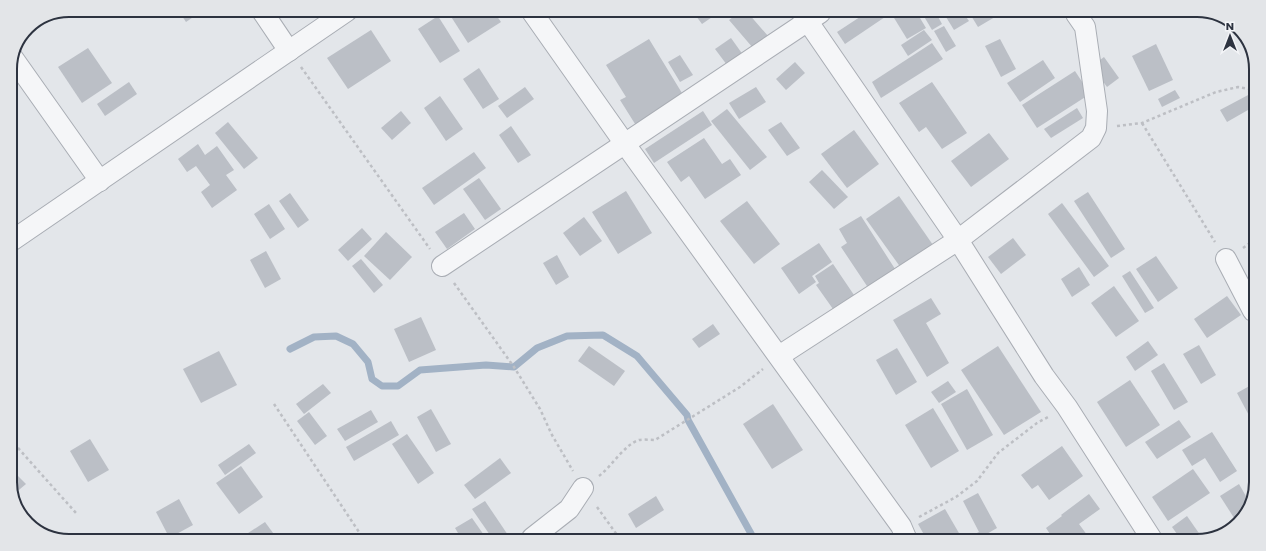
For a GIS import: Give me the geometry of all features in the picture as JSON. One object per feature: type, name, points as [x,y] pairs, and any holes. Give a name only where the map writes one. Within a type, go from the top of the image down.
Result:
[{"type":"street","points":[[266,17],[289,51]]},
{"type":"street","points":[[17,237],[338,17]]},
{"type":"street","points":[[536,17],[904,533]]},
{"type":"street","points":[[442,266],[625,144],[809,17]]},
{"type":"street","points":[[811,17],[958,240],[1044,376],[1066,407],[1148,534]]},
{"type":"street","points":[[779,356],[958,240],[1092,138],[1096,128],[1097,111],[1085,27],[1078,17]]},
{"type":"street","points":[[17,64],[100,181]]},
{"type":"street","points":[[1226,259],[1249,303]]},
{"type":"street","points":[[537,534],[569,509],[583,488]]},
{"type":"path","points":[[289,51],[517,373],[540,409],[552,435],[583,488],[616,534]]},
{"type":"path","points":[[1096,128],[1142,123],[1216,92],[1238,87],[1249,89]]},
{"type":"path","points":[[1142,123],[1226,259]]},
{"type":"path","points":[[583,488],[606,471],[628,446],[640,440],[655,440],[740,387],[779,356]]},
{"type":"path","points":[[274,404],[360,534]]},
{"type":"path","points":[[904,533],[956,498],[977,481],[998,453],[1037,423],[1066,407]]},
{"type":"path","points":[[17,447],[76,513]]},
{"type":"building","points":[[183,17],[193,17],[186,22]]},
{"type":"building","points":[[439,17],[460,51],[440,63],[418,29]]},
{"type":"building","points":[[451,17],[498,17],[501,22],[468,43]]},
{"type":"building","points":[[697,17],[712,17],[702,24]]},
{"type":"building","points":[[733,17],[751,17],[768,36],[753,48],[729,20]]},
{"type":"building","points":[[860,17],[885,17],[845,44],[837,32]]},
{"type":"building","points":[[893,17],[919,17],[926,28],[907,39]]},
{"type":"building","points":[[924,17],[938,17],[942,24],[932,30]]},
{"type":"building","points":[[946,17],[966,17],[969,21],[954,30]]},
{"type":"building","points":[[972,17],[995,17],[978,27]]},
{"type":"building","points":[[944,26],[956,46],[946,52],[934,31]]},
{"type":"building","points":[[371,30],[391,61],[348,89],[327,58]]},
{"type":"building","points":[[924,30],[932,40],[908,56],[901,45]]},
{"type":"building","points":[[731,38],[746,59],[730,69],[715,49]]},
{"type":"building","points":[[649,39],[685,98],[637,127],[620,100],[626,97],[606,65]]},
{"type":"building","points":[[1000,39],[1016,69],[1001,77],[985,46]]},
{"type":"building","points":[[932,43],[943,59],[881,98],[872,82]]},
{"type":"building","points":[[1156,44],[1173,80],[1149,91],[1132,56]]},
{"type":"building","points":[[88,48],[112,83],[82,103],[58,67]]},
{"type":"building","points":[[680,55],[693,75],[680,82],[668,62]]},
{"type":"building","points":[[1104,57],[1119,78],[1107,87],[1092,66]]},
{"type":"building","points":[[1043,60],[1055,78],[1020,102],[1007,83]]},
{"type":"building","points":[[795,62],[805,73],[786,90],[776,79]]},
{"type":"building","points":[[479,68],[499,99],[483,109],[463,79]]},
{"type":"building","points":[[1075,71],[1090,94],[1037,128],[1022,105]]},
{"type":"building","points":[[129,82],[137,94],[105,116],[97,104]]},
{"type":"building","points":[[932,82],[967,133],[942,149],[926,127],[919,132],[899,103]]},
{"type":"building","points":[[525,87],[534,99],[507,118],[498,106]]},
{"type":"building","points":[[756,87],[766,102],[739,119],[729,103]]},
{"type":"building","points":[[1175,90],[1180,98],[1162,107],[1158,99]]},
{"type":"building","points":[[1249,95],[1249,109],[1227,122],[1220,110]]},
{"type":"building","points":[[440,96],[463,129],[446,141],[424,108]]},
{"type":"building","points":[[1077,108],[1083,118],[1051,138],[1044,129]]},
{"type":"building","points":[[727,109],[767,157],[750,170],[711,121]]},
{"type":"building","points":[[401,111],[411,123],[392,140],[381,128]]},
{"type":"building","points":[[703,111],[712,125],[654,163],[645,149]]},
{"type":"building","points":[[228,122],[258,158],[244,169],[215,133]]},
{"type":"building","points":[[781,122],[800,148],[787,156],[768,130]]},
{"type":"building","points":[[511,126],[531,155],[518,163],[499,135]]},
{"type":"building","points":[[854,130],[879,164],[847,188],[821,154]]},
{"type":"building","points":[[989,133],[1009,159],[971,187],[951,161]]},
{"type":"building","points":[[704,138],[722,164],[730,159],[741,175],[705,199],[689,176],[681,182],[667,162]]},
{"type":"building","points":[[198,144],[205,155],[217,146],[234,170],[226,175],[237,190],[212,208],[201,192],[210,185],[196,166],[187,172],[178,159]]},
{"type":"building","points":[[474,152],[486,168],[434,205],[422,188]]},
{"type":"building","points":[[822,170],[848,197],[834,209],[809,182]]},
{"type":"building","points":[[479,178],[501,209],[485,220],[463,189]]},
{"type":"building","points":[[626,191],[652,233],[618,254],[592,212]]},
{"type":"building","points":[[1088,192],[1125,249],[1111,258],[1074,201]]},
{"type":"building","points":[[290,193],[309,220],[298,228],[279,201]]},
{"type":"building","points":[[899,196],[933,245],[901,268],[866,219]]},
{"type":"building","points":[[747,201],[780,244],[754,264],[720,221]]},
{"type":"building","points":[[1062,203],[1109,266],[1094,277],[1048,214]]},
{"type":"building","points":[[269,204],[285,229],[270,239],[254,214]]},
{"type":"building","points":[[464,213],[475,229],[447,249],[435,232]]},
{"type":"building","points":[[861,216],[897,272],[869,289],[841,247],[847,243],[839,229]]},
{"type":"building","points":[[584,217],[602,241],[580,256],[563,233]]},
{"type":"building","points":[[362,228],[372,239],[348,261],[338,250]]},
{"type":"building","points":[[386,232],[412,257],[390,280],[364,256]]},
{"type":"building","points":[[1013,238],[1026,255],[1001,274],[988,257]]},
{"type":"building","points":[[819,243],[832,262],[812,276],[816,282],[799,294],[781,268]]},
{"type":"building","points":[[266,251],[281,279],[265,288],[250,260]]},
{"type":"building","points":[[557,255],[569,277],[556,285],[543,263]]},
{"type":"building","points":[[1156,256],[1178,288],[1158,302],[1136,269]]},
{"type":"building","points":[[361,259],[383,285],[374,293],[352,266]]},
{"type":"building","points":[[833,264],[854,295],[833,309],[816,285],[819,283],[815,276]]},
{"type":"building","points":[[1079,267],[1090,285],[1072,297],[1061,279]]},
{"type":"building","points":[[1130,271],[1154,308],[1145,313],[1122,276]]},
{"type":"building","points":[[1114,286],[1139,321],[1116,337],[1091,303]]},
{"type":"building","points":[[1227,296],[1241,315],[1207,338],[1194,319]]},
{"type":"building","points":[[931,298],[941,314],[926,323],[949,363],[927,377],[893,320]]},
{"type":"building","points":[[421,317],[436,350],[409,362],[394,329]]},
{"type":"building","points":[[713,324],[720,334],[699,348],[692,339]]},
{"type":"building","points":[[1148,341],[1158,355],[1135,371],[1126,357]]},
{"type":"building","points":[[1199,345],[1216,375],[1201,384],[1183,354]]},
{"type":"building","points":[[589,346],[625,371],[614,386],[578,361]]},
{"type":"building","points":[[998,346],[1041,412],[1004,435],[961,370]]},
{"type":"building","points":[[897,348],[917,382],[896,395],[876,360]]},
{"type":"building","points":[[219,351],[237,385],[201,403],[183,369]]},
{"type":"building","points":[[1164,363],[1188,402],[1174,410],[1151,371]]},
{"type":"building","points":[[1130,380],[1160,425],[1126,447],[1097,402]]},
{"type":"building","points":[[948,381],[956,392],[939,403],[931,392]]},
{"type":"building","points":[[323,384],[331,393],[304,414],[296,404]]},
{"type":"building","points":[[1249,386],[1249,415],[1237,393]]},
{"type":"building","points":[[967,389],[993,435],[967,450],[941,404]]},
{"type":"building","points":[[773,404],[803,450],[772,469],[743,424]]},
{"type":"building","points":[[933,408],[959,451],[931,468],[905,425]]},
{"type":"building","points":[[431,409],[451,444],[436,452],[417,417]]},
{"type":"building","points":[[371,410],[378,422],[345,441],[337,429]]},
{"type":"building","points":[[309,412],[327,436],[315,445],[297,421]]},
{"type":"building","points":[[1179,420],[1191,437],[1157,459],[1145,442]]},
{"type":"building","points":[[391,421],[399,435],[354,461],[346,447]]},
{"type":"building","points":[[1212,432],[1237,471],[1220,482],[1205,458],[1192,466],[1182,450]]},
{"type":"building","points":[[407,434],[434,473],[418,484],[392,444]]},
{"type":"building","points":[[90,439],[109,470],[88,482],[70,451]]},
{"type":"building","points":[[249,444],[256,453],[225,475],[218,465]]},
{"type":"building","points":[[1062,446],[1083,476],[1049,500],[1038,485],[1032,489],[1021,475]]},
{"type":"building","points":[[500,458],[511,473],[475,499],[464,485]]},
{"type":"building","points":[[241,466],[263,497],[239,514],[216,483]]},
{"type":"building","points":[[1193,469],[1210,493],[1168,521],[1152,497]]},
{"type":"building","points":[[17,475],[26,484],[18,491]]},
{"type":"building","points":[[1239,484],[1246,497],[1242,508],[1234,518],[1220,496]]},
{"type":"building","points":[[978,493],[997,528],[987,534],[975,534],[979,532],[963,501]]},
{"type":"building","points":[[1089,494],[1100,509],[1079,524],[1086,534],[1050,534],[1046,528],[1062,516],[1061,515]]},
{"type":"building","points":[[656,496],[664,510],[636,528],[628,514]]},
{"type":"building","points":[[179,499],[193,525],[176,534],[167,534],[156,512]]},
{"type":"building","points":[[485,501],[507,534],[489,534],[472,509]]},
{"type":"building","points":[[945,509],[960,534],[924,534],[918,524]]},
{"type":"building","points":[[1187,516],[1200,534],[1177,534],[1172,527]]},
{"type":"building","points":[[472,518],[483,534],[459,534],[455,528]]},
{"type":"building","points":[[265,522],[274,534],[247,534]]},
{"type":"waterway","points":[[290,349],[314,337],[336,336],[353,344],[368,362],[372,379],[382,386],[398,386],[420,370],[486,365],[514,367],[537,348],[567,336],[603,335],[637,356],[687,415],[688,420],[751,534]]}]
